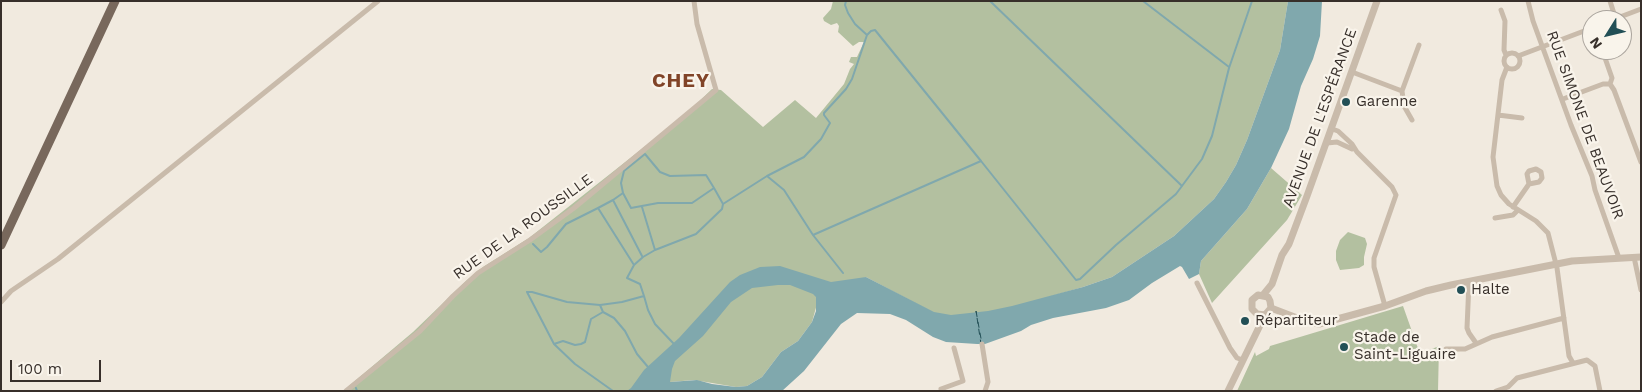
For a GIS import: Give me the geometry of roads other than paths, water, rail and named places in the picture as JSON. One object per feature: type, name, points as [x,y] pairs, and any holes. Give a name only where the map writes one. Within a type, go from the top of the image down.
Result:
[{"type":"main road","points":[[1,245],[115,1]]},
{"type":"street","points":[[1,302],[11,291],[58,259],[378,1]]},
{"type":"street","name":"RUE DE LA ROUSSILLE","points":[[346,391],[420,331],[453,296],[478,274],[574,208],[716,90],[697,24],[694,1]]},
{"type":"street","name":"AVENUE DE L'ESPÉRANCE","points":[[1263,295],[1272,284],[1288,244],[1327,143],[1377,1]]},
{"type":"street","name":"RUE SIMONE DE BEAUVOIR","points":[[1528,1],[1562,99],[1592,176],[1595,190],[1619,258]]},
{"type":"street","points":[[1501,10],[1505,21],[1504,50],[1506,55],[1504,63],[1512,69],[1516,67],[1520,61],[1518,56],[1514,53],[1506,55]]},
{"type":"street","points":[[1518,56],[1582,32]]},
{"type":"street","points":[[1412,120],[1404,106],[1402,91],[1419,46]]},
{"type":"street","points":[[1606,60],[1612,78],[1610,84]]},
{"type":"street","points":[[1507,67],[1502,80],[1493,166],[1498,191],[1516,209],[1536,221],[1545,230],[1549,238],[1569,356],[1572,363]]},
{"type":"street","points":[[1352,72],[1402,91]]},
{"type":"street","points":[[1562,99],[1603,84],[1610,84]]},
{"type":"street","points":[[1610,84],[1614,90],[1641,162]]},
{"type":"street","points":[[1498,116],[1522,118]]},
{"type":"street","points":[[1332,129],[1342,135],[1392,187],[1396,195],[1374,258],[1374,267],[1385,306]]},
{"type":"street","points":[[1327,143],[1337,142],[1349,146],[1357,152]]},
{"type":"street","points":[[1495,218],[1514,215],[1529,184]]},
{"type":"street","name":"AVENUE DE L'ESPÉRANCE","points":[[1271,304],[1287,256],[1288,244]]},
{"type":"street","points":[[1255,334],[1255,318],[1251,307],[1252,300],[1258,295],[1263,295],[1271,304],[1305,322],[1319,324],[1385,306],[1426,291],[1580,260],[1638,257],[1641,290]]},
{"type":"street","points":[[1469,282],[1467,328],[1476,343]]},
{"type":"street","points":[[1197,283],[1230,348],[1237,358],[1243,360]]},
{"type":"street","points":[[1228,391],[1271,304]]},
{"type":"street","points":[[1253,311],[1260,315],[1265,314]]},
{"type":"street","points":[[1446,349],[1465,349],[1492,337],[1564,318]]},
{"type":"street","points":[[982,344],[988,382],[985,391]]},
{"type":"street","points":[[942,391],[942,389],[963,381],[954,348]]},
{"type":"street","points":[[1496,391],[1508,388],[1517,378],[1587,360],[1592,362],[1595,368],[1600,391]]},
{"type":"water","points":[[1288,1],[1322,1],[1320,36],[1313,59],[1301,86],[1289,129],[1271,168],[1247,209],[1201,261],[1199,274],[1189,279],[1180,266],[1129,300],[1106,308],[1053,318],[985,344],[946,342],[933,337],[906,320],[890,314],[857,313],[841,324],[804,371],[782,391],[627,391],[644,370],[679,338],[730,282],[740,275],[760,267],[780,266],[831,282],[866,277],[934,312],[951,315],[1012,306],[1083,287],[1112,277],[1174,236],[1214,199],[1236,165],[1280,50]],"holes":[[[790,285],[813,294],[816,297],[816,311],[812,322],[798,341],[781,352],[762,377],[747,386],[736,387],[697,380],[670,382],[675,361],[703,336],[731,302],[752,288]]]},
{"type":"waterway","points":[[846,1],[845,5],[848,13],[855,24],[867,35]]},
{"type":"waterway","points":[[990,1],[1182,186]]},
{"type":"waterway","points":[[1143,1],[1229,67]]},
{"type":"waterway","points":[[843,273],[813,235],[981,161],[1076,280],[1080,279],[1116,245],[1176,194],[1202,159],[1212,136],[1229,68],[1252,1]]},
{"type":"waterway","points":[[813,235],[784,190],[767,176],[804,157],[821,139],[830,123],[824,113],[846,89],[852,79],[867,35],[871,31],[875,30],[981,161]]},
{"type":"waterway","points":[[714,188],[692,203],[658,203],[631,208],[623,193],[621,183],[624,171],[645,154],[660,172],[670,176],[706,175],[714,188],[723,204],[767,176]]},
{"type":"waterway","points":[[623,193],[613,200],[642,256]]},
{"type":"waterway","points":[[613,200],[598,208],[634,265]]},
{"type":"waterway","points":[[613,391],[575,364],[554,344],[527,292],[567,302],[600,305],[644,296],[640,284],[627,278],[634,265],[655,250],[696,234],[722,209],[723,204]]},
{"type":"waterway","points":[[642,207],[655,250]]},
{"type":"waterway","points":[[533,244],[541,252],[566,224],[598,208]]},
{"type":"waterway","points":[[644,296],[655,324],[674,344]]},
{"type":"waterway","points":[[600,305],[603,312],[614,318],[625,331],[637,354],[648,367]]},
{"type":"waterway","points":[[554,344],[563,341],[575,345],[585,342],[591,319],[603,312]]},
{"type":"place","name":"Garenne","points":[[1346,102]]},
{"type":"place","name":"Halte","points":[[1461,290]]},
{"type":"place","name":"Répartiteur","points":[[1245,321]]},
{"type":"place","name":"Stade de Saint-Liguaire","points":[[1344,347]]},
{"type":"district","name":"CHEY","points":[[681,81]]}]
